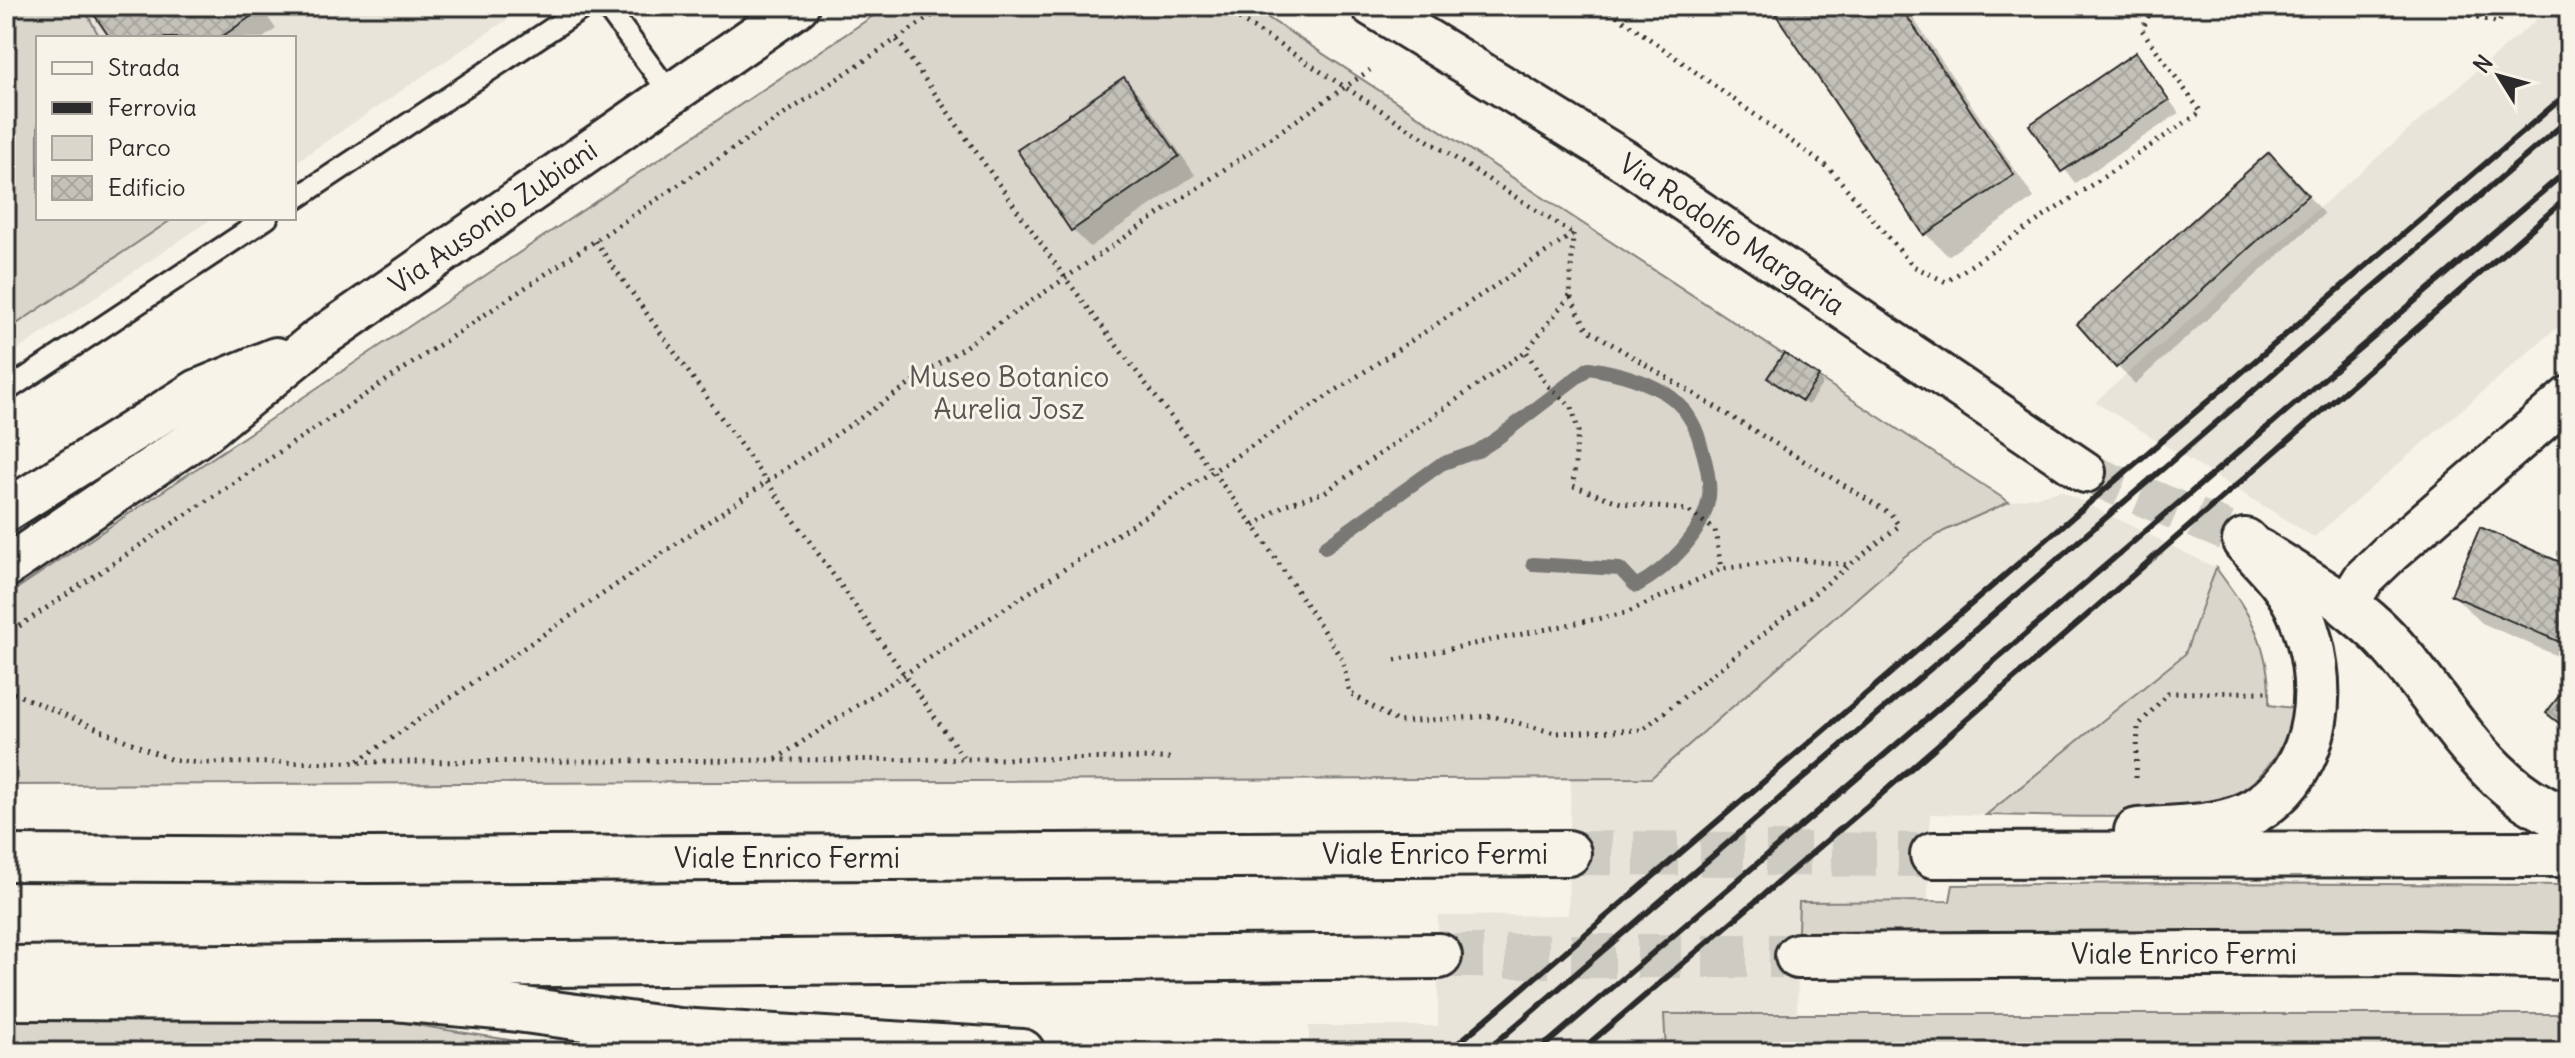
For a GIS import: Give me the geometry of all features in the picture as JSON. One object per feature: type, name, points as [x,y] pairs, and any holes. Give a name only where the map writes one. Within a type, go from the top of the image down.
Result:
[{"type":"main road","points":[[2236,536],[2284,585],[2300,612],[2311,646],[2316,714],[2302,764],[2256,810],[2226,822],[2113,833],[2028,835],[1954,856],[2569,854]]},
{"type":"main road","points":[[2347,605],[2380,633],[2515,791],[2549,813],[2569,819]]},
{"type":"main road","name":"Viale Enrico Fermi","points":[[6,858],[369,860],[1568,853]]},
{"type":"main road","name":"Viale Enrico Fermi","points":[[1798,956],[2409,953],[2569,957]]},
{"type":"main road","points":[[6,969],[1439,956]]},
{"type":"main road","points":[[6,997],[394,998],[510,1008],[679,1031],[1022,1052]]},
{"type":"street","name":"Via Ausonio Zubiani","points":[[6,567],[206,431],[316,341],[798,6]]},
{"type":"street","name":"Via Rodolfo Margaria","points":[[1372,6],[1625,161],[2085,472]]},
{"type":"street","name":"Via Ausonio Zubiani","points":[[6,511],[198,390],[316,341]]},
{"type":"street","points":[[2236,536],[2347,605],[2364,578],[2390,553],[2569,397]]},
{"type":"lane","points":[[296,199],[586,6]]},
{"type":"lane","points":[[606,6],[670,93]]},
{"type":"lane","points":[[6,391],[264,220]]},
{"type":"path","points":[[6,635],[946,6]]},
{"type":"path","points":[[1219,6],[1573,234]]},
{"type":"path","points":[[1604,6],[1830,169],[1913,266],[1946,282],[2201,112],[2142,30],[2153,6]]},
{"type":"path","points":[[2236,6],[2247,11],[2261,6]]},
{"type":"path","points":[[2439,6],[2499,23],[2505,6]]},
{"type":"path","points":[[897,40],[1066,279],[1254,526],[1342,659],[1350,693],[1398,722],[1492,716],[1555,733],[1642,730],[1899,526],[1891,514],[1587,329],[1570,296],[1573,234]]},
{"type":"path","points":[[358,761],[1345,90],[1370,70]]},
{"type":"path","points":[[775,760],[1573,234]]},
{"type":"path","points":[[595,241],[965,759]]},
{"type":"path","points":[[1254,526],[1284,505],[1325,492],[1526,351],[1570,296]]},
{"type":"path","points":[[1526,351],[1546,384],[1572,407],[1578,431],[1573,486],[1621,503],[1687,510],[1715,530],[1721,569]]},
{"type":"path","points":[[1395,660],[1626,613],[1721,569],[1792,559],[1850,565]]},
{"type":"path","points":[[6,690],[172,760],[200,763],[1174,758]]},
{"type":"path","points":[[2136,778],[2138,726],[2168,693],[2269,692]]},
{"type":"shaded area","points":[[6,6],[527,6],[296,162],[296,36],[36,36],[36,220],[210,220],[6,358]]},
{"type":"shaded area","points":[[2552,6],[2569,6],[2569,317],[2314,537],[2095,402]]},
{"type":"shaded area","points":[[2061,491],[2216,568],[2185,653],[1986,815],[1930,814],[1928,902],[1800,902],[1797,1013],[1665,1014],[1666,1052],[1309,1052],[1309,1026],[1438,1026],[1438,916],[1568,915],[1571,778],[1651,778],[1905,556],[1944,531],[2009,502]]},
{"type":"green space","points":[[6,6],[83,6],[99,36],[36,36],[36,220],[171,220],[6,331]]},
{"type":"green space","name":"Museo Botanico Aurelia Josz","points":[[888,6],[1250,6],[2009,502],[1944,531],[1905,556],[1651,778],[6,785],[6,596]]},
{"type":"green space","points":[[2216,568],[2256,631],[2266,665],[2269,705],[2293,708],[2279,751],[2260,775],[2224,802],[2177,813],[2109,817],[1986,815],[2185,654]]},
{"type":"green space","points":[[1953,885],[2569,885],[2569,932],[1798,932],[1799,902],[1950,901]]},
{"type":"green space","points":[[6,1012],[398,1022],[583,1052],[6,1052]]},
{"type":"green space","points":[[1664,1014],[2569,1014],[2569,1052],[1666,1052]]},
{"type":"building","points":[[97,6],[257,6],[260,10],[223,36],[109,36],[91,10]]},
{"type":"building","points":[[1770,6],[1900,6],[2014,175],[1924,235]]},
{"type":"building","points":[[2136,52],[2169,100],[2061,172],[2029,125]]},
{"type":"building","points":[[1124,77],[1179,156],[1071,231],[1017,150]]},
{"type":"building","points":[[2269,152],[2308,195],[2116,368],[2077,324]]},
{"type":"building","points":[[1784,353],[1819,376],[1802,401],[1767,378]]},
{"type":"building","points":[[2480,527],[2569,566],[2569,646],[2451,595]]},
{"type":"building","points":[[2569,683],[2569,731],[2546,713]]},
{"type":"waterway","points":[[1325,547],[1441,464],[1478,451],[1495,440],[1589,368],[1638,380],[1671,397],[1683,408],[1695,428],[1709,483],[1705,511],[1682,549],[1660,570],[1636,586],[1620,569],[1533,564]]},
{"type":"tunnel","points":[[2085,472],[2226,531]]},
{"type":"tunnel","points":[[1568,853],[1933,855]]},
{"type":"tunnel","points":[[1439,956],[1798,956]]},
{"type":"railway","points":[[1448,1052],[2569,92]]},
{"type":"railway","points":[[1485,1052],[2569,119]]},
{"type":"railway","points":[[1537,1052],[2569,169]]},
{"type":"railway","points":[[1579,1052],[1878,797],[2569,196]]}]
